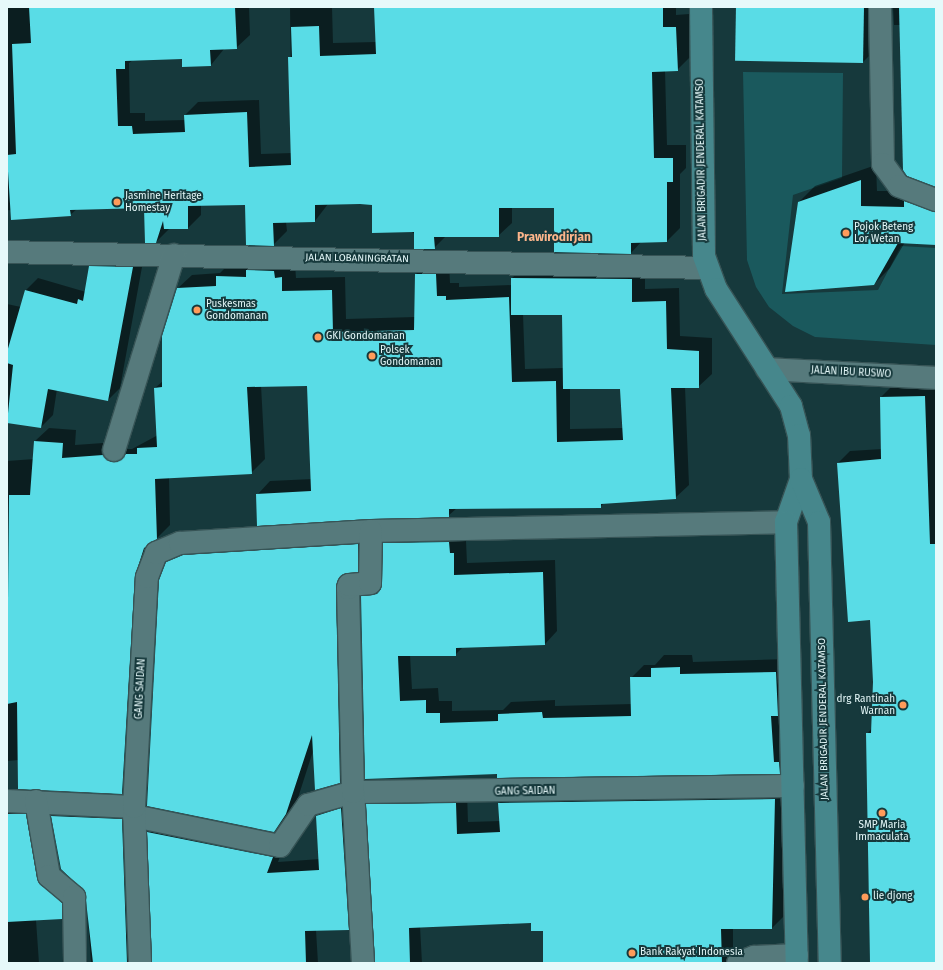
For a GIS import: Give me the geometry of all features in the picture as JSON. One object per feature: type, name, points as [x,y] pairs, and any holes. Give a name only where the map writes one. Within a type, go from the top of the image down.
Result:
[{"type":"main road","name":"JALAN BRIGADIR JENDERAL KATAMSO","points":[[701,7],[701,227],[707,268],[724,303],[767,369],[796,420],[801,479],[818,522],[830,963]]},
{"type":"main road","name":"JALAN BRIGADIR JENDERAL KATAMSO","points":[[797,959],[786,522],[801,479]]},
{"type":"street","points":[[880,7],[880,138],[883,164],[899,186],[936,200]]},
{"type":"street","name":"JALAN LOBANINGRATAN","points":[[7,252],[707,268]]},
{"type":"street","points":[[114,450],[174,255]]},
{"type":"street","name":"JALAN IBU RUSWO","points":[[767,369],[936,378]]},
{"type":"street","points":[[363,963],[352,792],[348,588],[349,585],[370,583],[371,531],[786,522]]},
{"type":"street","name":"GANG SAIDAN","points":[[140,963],[134,817],[147,577],[156,553],[180,543],[371,531]]},
{"type":"street","name":"GANG SAIDAN","points":[[134,817],[280,846],[308,805],[352,792],[793,786]]},
{"type":"street","points":[[7,801],[36,801],[134,817]]},
{"type":"street","points":[[36,801],[49,876],[74,897],[75,963]]},
{"type":"street","points":[[738,963],[754,957],[797,959]]},
{"type":"shaded area","points":[[743,72],[843,73],[842,178],[793,195],[782,294],[878,290],[901,246],[936,248],[936,345],[815,337],[793,326],[769,307],[756,287],[747,260]]},
{"type":"building","points":[[29,7],[235,7],[237,49],[210,50],[211,66],[182,67],[182,59],[125,61],[125,69],[116,69],[118,126],[132,126],[133,134],[185,132],[184,115],[247,112],[249,167],[291,165],[288,57],[292,57],[291,27],[319,26],[320,56],[376,54],[374,7],[663,7],[663,27],[676,27],[678,71],[652,72],[654,158],[673,158],[673,182],[667,182],[667,242],[631,243],[631,254],[554,252],[554,208],[499,208],[499,237],[434,237],[435,249],[414,249],[414,232],[372,233],[372,205],[360,204],[315,205],[315,222],[273,223],[274,246],[246,245],[245,205],[188,206],[188,229],[164,229],[163,221],[156,243],[145,243],[144,208],[70,210],[71,216],[11,220],[7,155],[16,154],[12,44],[31,43]]},
{"type":"building","points":[[736,7],[864,7],[863,63],[735,61]]},
{"type":"building","points":[[899,7],[936,7],[936,187],[907,176],[903,170]]},
{"type":"building","name":"Pojok Beteng Lor Wetan","points":[[861,180],[861,206],[904,207],[904,201],[936,212],[936,245],[898,243],[874,285],[785,292],[798,202]]},
{"type":"building","points":[[89,266],[133,267],[108,401],[48,389],[41,428],[7,423],[13,365],[7,363],[7,352],[25,290],[77,304],[78,299],[83,301]]},
{"type":"building","points":[[246,270],[274,271],[275,278],[282,277],[282,291],[332,290],[333,332],[414,330],[415,274],[436,274],[437,296],[446,296],[446,300],[509,297],[512,382],[556,381],[557,442],[623,440],[620,389],[563,389],[562,315],[511,315],[511,278],[632,279],[632,302],[666,301],[667,349],[699,351],[699,388],[671,388],[676,499],[601,504],[601,508],[449,509],[449,517],[257,526],[256,494],[311,491],[307,386],[247,387],[252,474],[155,479],[157,539],[144,548],[135,576],[122,794],[18,789],[17,702],[7,704],[9,495],[30,495],[34,441],[63,443],[62,458],[103,455],[111,462],[117,462],[126,454],[137,454],[137,448],[157,447],[154,388],[162,387],[162,336],[177,288],[216,286],[216,276],[246,277]]},
{"type":"building","points":[[925,396],[930,544],[936,544],[936,963],[870,963],[866,733],[871,733],[873,682],[870,620],[848,622],[837,463],[881,459],[880,397]]},
{"type":"building","points":[[449,542],[450,553],[454,553],[454,575],[543,572],[545,645],[456,648],[456,656],[398,656],[400,701],[426,700],[426,713],[440,713],[440,723],[498,721],[498,714],[542,712],[543,718],[631,716],[630,677],[651,677],[651,668],[680,667],[680,674],[776,672],[778,716],[771,716],[774,762],[779,762],[780,774],[497,778],[497,774],[365,779],[361,596],[377,594],[381,589],[383,543]]},
{"type":"building","points":[[358,544],[358,572],[342,575],[336,588],[340,783],[315,790],[312,735],[286,814],[274,832],[147,806],[159,580],[166,562],[183,555]]},
{"type":"building","points":[[775,799],[772,929],[721,929],[722,963],[543,963],[543,931],[531,931],[531,923],[409,928],[410,963],[375,963],[366,804],[456,803],[457,834],[500,832],[498,803]]},
{"type":"building","points":[[341,808],[349,930],[305,931],[306,963],[152,963],[147,832],[273,857],[267,873],[319,870],[316,816]]},
{"type":"building","points":[[7,814],[26,814],[37,878],[62,903],[62,919],[7,922]]},
{"type":"building","points":[[51,816],[122,819],[127,963],[93,963],[85,892],[61,869]]},
{"type":"place","name":"Jasmine Heritage Homestay","points":[[117,202]]},
{"type":"place","name":"Pojok Beteng Lor Wetan","points":[[846,233]]},
{"type":"place","name":"Puskesmas Gondomanan","points":[[197,310]]},
{"type":"place","name":"GKI Gondomanan","points":[[318,337]]},
{"type":"place","name":"Polsek Gondomanan","points":[[372,356]]},
{"type":"place","name":"drg Rantinah Warnan","points":[[903,705]]},
{"type":"place","name":"SMP Maria Immaculata","points":[[882,813]]},
{"type":"place","name":"lie djong","points":[[865,897]]},
{"type":"place","name":"Bank Rakyat Indonesia","points":[[632,953]]},
{"type":"district","name":"Prawirodirjan","points":[[554,238]]}]
